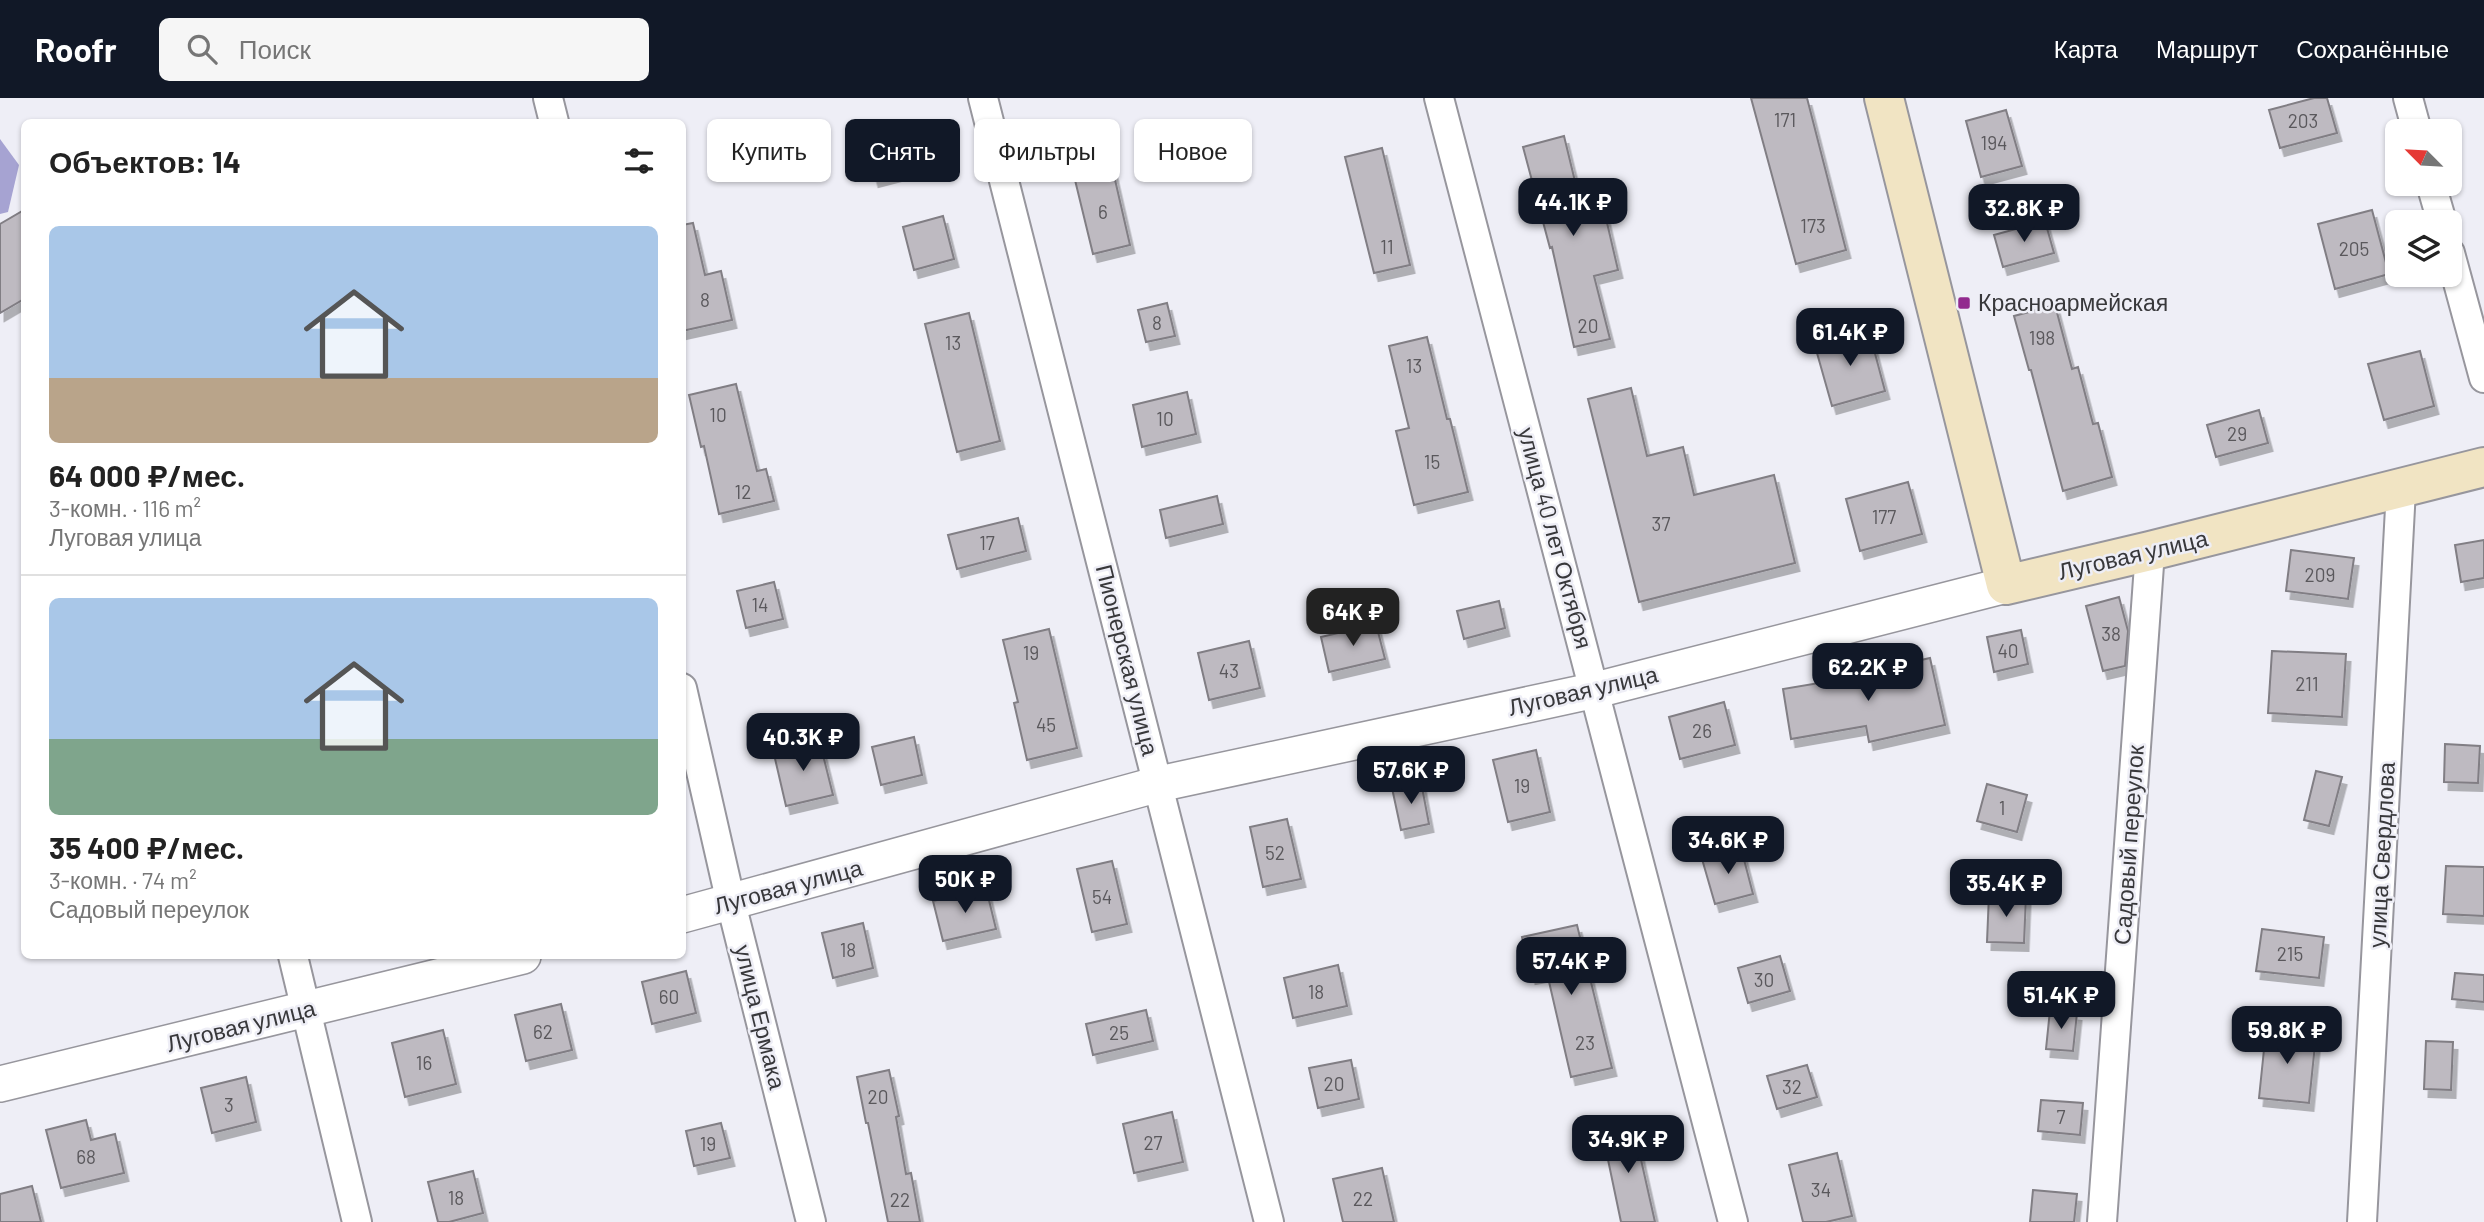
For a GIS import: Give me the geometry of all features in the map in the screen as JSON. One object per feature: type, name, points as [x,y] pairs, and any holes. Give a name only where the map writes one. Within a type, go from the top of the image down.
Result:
[{"type":"main road","points":[[1884,98],[2006,584]]},
{"type":"main road","name":"Луговая улица","points":[[2006,584],[2150,551],[2484,467]]},
{"type":"street","points":[[548,98],[553,119]]},
{"type":"street","name":"Пионерская улица","points":[[983,98],[1269,1222]]},
{"type":"street","name":"улица 40 лет Октября","points":[[1439,98],[1733,1222]]},
{"type":"street","points":[[2408,98],[2414,119]]},
{"type":"street","points":[[2459,287],[2484,378]]},
{"type":"street","name":"улица Свердлова","points":[[2362,1222],[2401,489]]},
{"type":"street","name":"Садовый переулок","points":[[2102,1222],[2150,551]]},
{"type":"street","name":"Луговая улица","points":[[686,914],[1159,784],[1596,690],[2006,584]]},
{"type":"street","name":"улица Ермака","points":[[686,706],[731,903],[811,1222]]},
{"type":"street","points":[[294,959],[357,1222]]},
{"type":"street","name":"Луговая улица","points":[[0,1084],[511,959]]},
{"type":"shaded area","points":[[0,139],[19,165],[8,212],[0,214]]},
{"type":"building","points":[[1751,98],[1807,98],[1846,250],[1796,264]]},
{"type":"building","points":[[2314,98],[2327,98],[2337,133],[2280,148],[2269,110]]},
{"type":"building","points":[[2006,110],[2022,166],[1981,177],[1966,121]]},
{"type":"building","points":[[1564,136],[1580,202],[1601,197],[1618,270],[1594,276],[1610,339],[1574,347],[1552,247],[1550,248],[1523,147]]},
{"type":"building","points":[[1382,148],[1410,265],[1374,273],[1345,157]]},
{"type":"building","points":[[1075,182],[1116,182],[1130,245],[1093,254]]},
{"type":"building","points":[[2372,210],[2385,259],[2385,275],[2335,289],[2318,224]]},
{"type":"building","points":[[21,212],[21,301],[0,313],[0,224]]},
{"type":"building","points":[[943,216],[954,259],[914,270],[903,227]]},
{"type":"building","points":[[2045,221],[2054,253],[2003,267],[1994,235]]},
{"type":"building","points":[[693,223],[705,275],[721,271],[732,320],[686,330],[686,224]]},
{"type":"building","points":[[1167,303],[1175,336],[1146,342],[1138,310]]},
{"type":"building","points":[[2055,305],[2072,369],[2078,367],[2093,424],[2098,423],[2112,477],[2063,491],[2014,316]]},
{"type":"building","points":[[969,313],[1000,441],[957,452],[925,324]]},
{"type":"building","points":[[1869,331],[1885,391],[1832,406],[1815,346]]},
{"type":"building","points":[[1427,337],[1468,492],[1414,505],[1396,431],[1409,428],[1389,346]]},
{"type":"building","points":[[2420,351],[2434,406],[2384,420],[2368,364]]},
{"type":"building","points":[[736,384],[757,471],[766,469],[774,501],[719,514],[689,395]]},
{"type":"building","points":[[1631,388],[1647,456],[1683,447],[1694,495],[1774,475],[1795,563],[1639,602],[1588,399]]},
{"type":"building","points":[[1187,392],[1196,434],[1142,447],[1133,405]]},
{"type":"building","points":[[2259,410],[2268,443],[2216,457],[2207,425]]},
{"type":"building","points":[[1908,482],[1922,534],[1860,551],[1846,499]]},
{"type":"building","points":[[1217,496],[1223,524],[1166,538],[1160,510]]},
{"type":"building","points":[[1018,518],[1026,551],[957,569],[948,535]]},
{"type":"building","points":[[2484,540],[2484,578],[2461,582],[2455,545]]},
{"type":"building","points":[[2291,550],[2354,558],[2348,599],[2286,591]]},
{"type":"building","points":[[774,582],[783,619],[746,628],[737,591]]},
{"type":"building","points":[[2119,597],[2128,631],[2125,666],[2103,671],[2086,606]]},
{"type":"building","points":[[1499,601],[1505,628],[1464,639],[1457,611]]},
{"type":"building","points":[[1376,624],[1385,659],[1329,672],[1321,637]]},
{"type":"building","points":[[1049,629],[1077,748],[1027,760],[1014,703],[1018,702],[1003,640]]},
{"type":"building","points":[[2021,630],[2028,664],[1994,672],[1987,637]]},
{"type":"building","points":[[1249,641],[1260,688],[1209,700],[1198,653]]},
{"type":"building","points":[[2272,651],[2346,654],[2342,717],[2268,713]]},
{"type":"building","points":[[1930,658],[1945,725],[1869,742],[1866,726],[1791,739],[1783,689],[1855,677],[1854,675]]},
{"type":"building","points":[[1724,702],[1735,745],[1680,759],[1669,717]]},
{"type":"building","points":[[914,737],[922,775],[881,785],[872,747]]},
{"type":"building","points":[[819,739],[833,795],[786,806],[773,750]]},
{"type":"building","points":[[2445,744],[2480,746],[2478,783],[2444,782]]},
{"type":"building","points":[[1536,750],[1550,812],[1508,822],[1493,760]]},
{"type":"building","points":[[2316,771],[2342,777],[2329,826],[2304,820]]},
{"type":"building","points":[[1421,782],[1429,824],[1401,830],[1392,788]]},
{"type":"building","points":[[1987,784],[2027,795],[2017,832],[1977,821]]},
{"type":"building","points":[[1287,819],[1301,879],[1263,887],[1250,827]]},
{"type":"building","points":[[1741,848],[1753,894],[1715,904],[1702,859]]},
{"type":"building","points":[[1112,861],[1127,924],[1092,932],[1077,869]]},
{"type":"building","points":[[2446,866],[2484,867],[2484,916],[2443,914]]},
{"type":"building","points":[[986,888],[996,929],[943,941],[933,901]]},
{"type":"building","points":[[1989,894],[2026,896],[2024,943],[1987,942]]},
{"type":"building","points":[[863,923],[873,968],[833,978],[822,933]]},
{"type":"building","points":[[1577,925],[1612,1068],[1571,1077],[1547,973],[1531,976],[1522,937]]},
{"type":"building","points":[[2262,929],[2324,937],[2319,978],[2256,971]]},
{"type":"building","points":[[1780,956],[1790,991],[1748,1003],[1738,968]]},
{"type":"building","points":[[1338,965],[1347,1006],[1293,1018],[1284,978]]},
{"type":"building","points":[[686,971],[696,1013],[652,1024],[642,982]]},
{"type":"building","points":[[2455,973],[2484,975],[2484,1002],[2452,999]]},
{"type":"building","points":[[561,1004],[572,1050],[526,1061],[515,1015]]},
{"type":"building","points":[[1146,1010],[1153,1041],[1093,1055],[1086,1024]]},
{"type":"building","points":[[2050,1010],[2077,1013],[2073,1051],[2046,1049]]},
{"type":"building","points":[[443,1030],[456,1084],[405,1097],[392,1043]]},
{"type":"building","points":[[2266,1030],[2316,1035],[2309,1103],[2259,1098]]},
{"type":"building","points":[[2426,1041],[2453,1042],[2451,1090],[2424,1089]]},
{"type":"building","points":[[1351,1060],[1359,1099],[1318,1108],[1309,1068]]},
{"type":"building","points":[[1807,1065],[1817,1097],[1777,1109],[1767,1076]]},
{"type":"building","points":[[889,1070],[899,1116],[896,1117],[906,1174],[911,1173],[920,1222],[888,1222],[866,1123],[857,1077]]},
{"type":"building","points":[[246,1077],[256,1122],[212,1133],[201,1088]]},
{"type":"building","points":[[2041,1100],[2083,1103],[2080,1135],[2038,1131]]},
{"type":"building","points":[[1172,1112],[1183,1162],[1134,1173],[1123,1124]]},
{"type":"building","points":[[86,1120],[91,1140],[115,1134],[124,1173],[61,1188],[46,1130]]},
{"type":"building","points":[[721,1123],[730,1158],[694,1166],[686,1131]]},
{"type":"building","points":[[1633,1124],[1655,1222],[1621,1222],[1602,1131]]},
{"type":"building","points":[[1837,1153],[1852,1216],[1826,1222],[1803,1222],[1789,1165]]},
{"type":"building","points":[[1382,1168],[1394,1222],[1343,1222],[1333,1179]]},
{"type":"building","points":[[473,1171],[483,1213],[449,1222],[438,1222],[428,1182]]},
{"type":"building","points":[[32,1186],[41,1222],[0,1222],[0,1194]]},
{"type":"building","points":[[2033,1190],[2077,1194],[2074,1222],[2030,1222]]},
{"type":"place","name":"Красноармейская","points":[[1964,303]]}]
